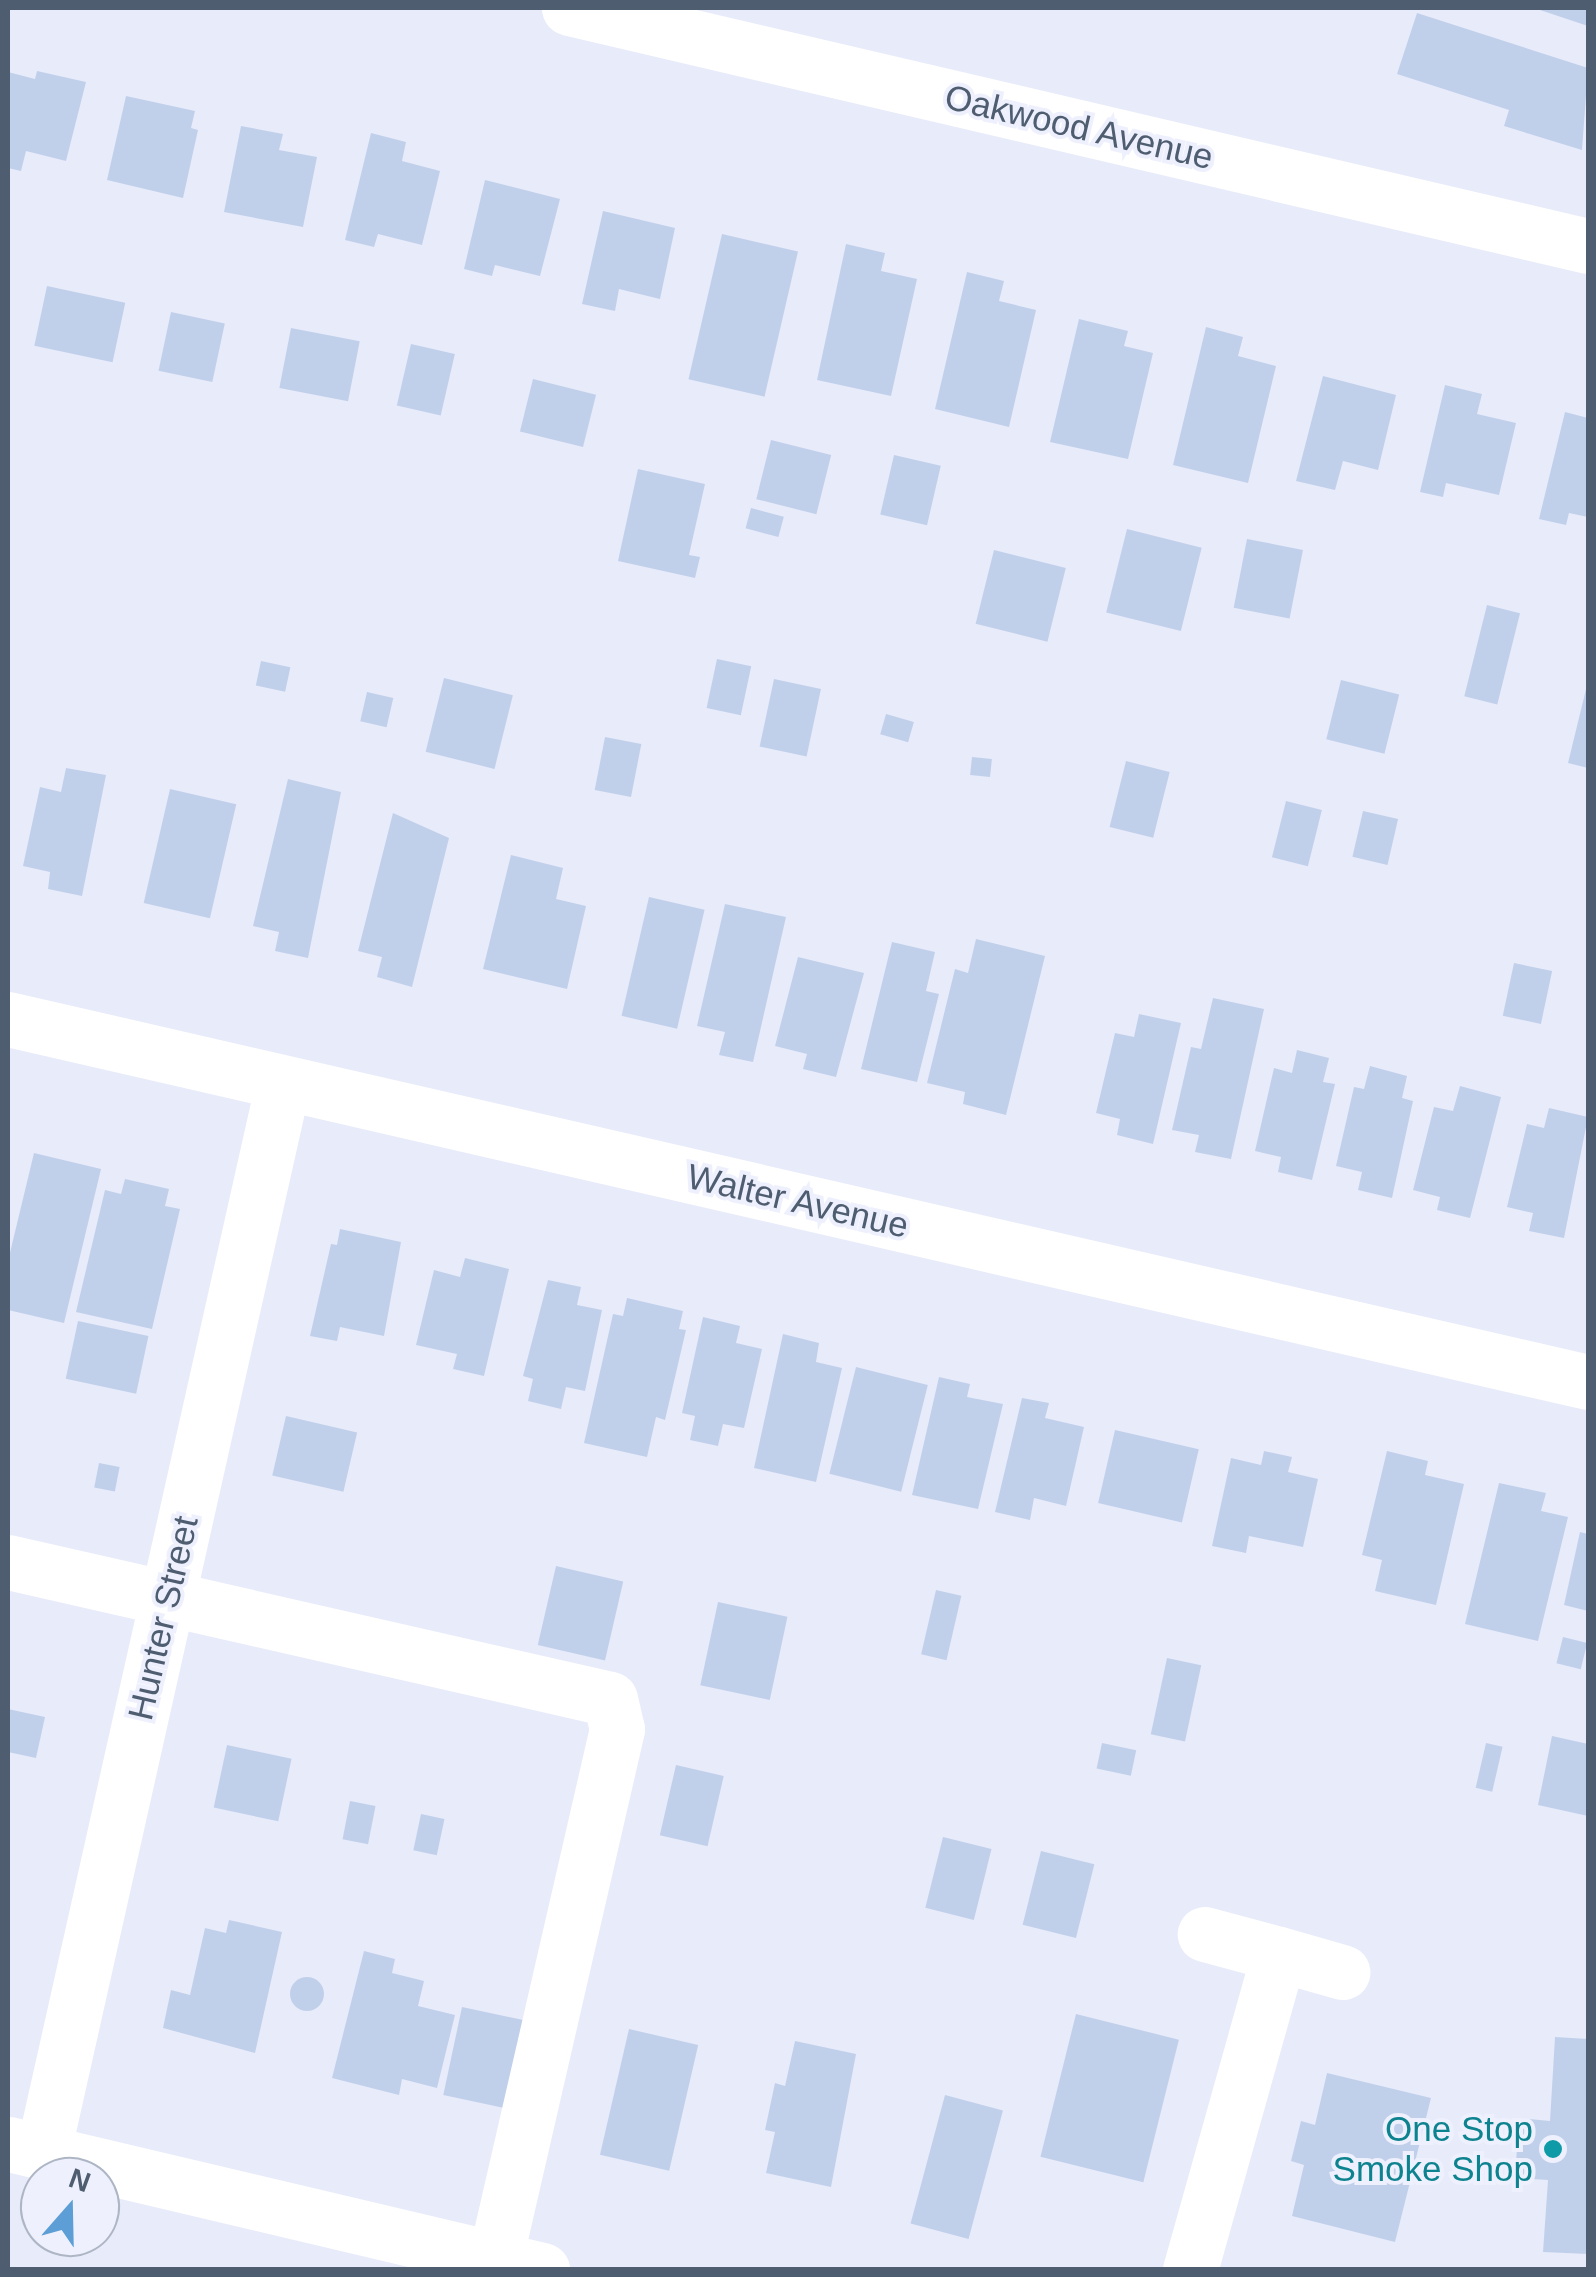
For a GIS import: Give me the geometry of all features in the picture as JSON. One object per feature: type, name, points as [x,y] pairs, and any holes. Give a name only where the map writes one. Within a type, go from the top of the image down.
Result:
[{"type":"street","name":"Oakwood Avenue","points":[[569,8],[1588,246]]},
{"type":"street","name":"Walter Avenue","points":[[8,1018],[1588,1382]]},
{"type":"street","name":"Hunter Street","points":[[25,2148],[168,1596],[282,1083]]},
{"type":"street","points":[[8,1562],[610,1699],[617,1729],[518,2264],[25,2148]]},
{"type":"street","points":[[1204,1934],[1342,1972]]},
{"type":"street","points":[[1190,2270],[1279,1954]]},
{"type":"building","points":[[1534,8],[1588,8],[1588,26]]},
{"type":"building","points":[[1417,13],[1588,68],[1582,150],[1504,126],[1509,110],[1397,74]]},
{"type":"building","points":[[37,71],[86,82],[66,161],[26,151],[21,171],[8,168],[8,72],[35,79]]},
{"type":"building","points":[[126,96],[195,111],[191,128],[198,130],[183,198],[107,180]]},
{"type":"building","points":[[241,126],[283,134],[279,150],[317,157],[303,227],[224,212]]},
{"type":"building","points":[[371,133],[406,142],[402,161],[440,171],[422,245],[378,234],[374,247],[345,240]]},
{"type":"building","points":[[485,180],[560,199],[540,276],[495,265],[492,276],[464,269]]},
{"type":"building","points":[[603,211],[675,228],[660,299],[619,289],[615,311],[582,304]]},
{"type":"building","points":[[722,234],[798,252],[764,397],[688,379]]},
{"type":"building","points":[[846,244],[885,253],[881,271],[917,279],[891,396],[817,380]]},
{"type":"building","points":[[967,272],[1004,281],[999,301],[1036,310],[1009,427],[935,409]]},
{"type":"building","points":[[47,286],[125,303],[113,362],[34,346]]},
{"type":"building","points":[[171,312],[225,323],[212,382],[159,371]]},
{"type":"building","points":[[1079,319],[1128,331],[1124,346],[1153,353],[1128,459],[1050,442]]},
{"type":"building","points":[[1206,327],[1243,337],[1238,356],[1276,366],[1248,483],[1173,465]]},
{"type":"building","points":[[291,328],[360,341],[348,401],[279,388]]},
{"type":"building","points":[[411,344],[455,354],[441,416],[397,405]]},
{"type":"building","points":[[1323,376],[1396,395],[1378,470],[1343,461],[1335,490],[1296,481]]},
{"type":"building","points":[[533,379],[596,395],[583,447],[520,431]]},
{"type":"building","points":[[1445,385],[1482,394],[1477,414],[1516,423],[1499,495],[1446,483],[1443,497],[1420,492]]},
{"type":"building","points":[[1565,412],[1588,418],[1588,517],[1569,513],[1566,525],[1539,519]]},
{"type":"building","points":[[771,440],[831,455],[816,514],[756,499]]},
{"type":"building","points":[[894,455],[941,466],[927,525],[880,514]]},
{"type":"building","points":[[638,469],[705,484],[689,555],[700,557],[695,578],[618,561]]},
{"type":"building","points":[[751,508],[784,517],[778,537],[746,528]]},
{"type":"building","points":[[1127,529],[1202,548],[1181,631],[1106,612]]},
{"type":"building","points":[[1247,539],[1303,550],[1290,619],[1234,608]]},
{"type":"building","points":[[994,550],[1066,568],[1047,642],[976,624]]},
{"type":"building","points":[[1487,605],[1520,613],[1497,704],[1464,696]]},
{"type":"building","points":[[717,659],[751,666],[741,715],[707,708]]},
{"type":"building","points":[[261,661],[290,667],[285,692],[256,685]]},
{"type":"building","points":[[444,678],[513,695],[495,769],[426,752]]},
{"type":"building","points":[[774,679],[821,689],[807,756],[760,746]]},
{"type":"building","points":[[1341,680],[1399,695],[1384,754],[1326,739]]},
{"type":"building","points":[[1588,681],[1588,768],[1568,763]]},
{"type":"building","points":[[367,692],[393,698],[387,727],[360,721]]},
{"type":"building","points":[[886,714],[914,722],[908,742],[880,734]]},
{"type":"building","points":[[605,737],[641,744],[631,797],[595,790]]},
{"type":"building","points":[[972,757],[992,759],[990,777],[970,775]]},
{"type":"building","points":[[1126,761],[1170,772],[1153,838],[1110,827]]},
{"type":"building","points":[[66,768],[106,775],[82,896],[48,889],[50,872],[23,866],[40,787],[61,792]]},
{"type":"building","points":[[288,779],[341,792],[308,958],[275,951],[279,932],[253,926]]},
{"type":"building","points":[[170,789],[236,804],[210,918],[144,903]]},
{"type":"building","points":[[1286,801],[1322,810],[1308,866],[1272,857]]},
{"type":"building","points":[[1363,811],[1398,819],[1388,865],[1352,857]]},
{"type":"building","points":[[393,813],[449,838],[412,987],[377,977],[382,957],[358,951]]},
{"type":"building","points":[[511,855],[563,868],[556,899],[586,906],[567,989],[483,969]]},
{"type":"building","points":[[649,897],[705,910],[677,1029],[622,1016]]},
{"type":"building","points":[[725,904],[786,917],[753,1062],[719,1055],[725,1032],[697,1026]]},
{"type":"building","points":[[976,939],[1045,956],[1006,1115],[963,1104],[965,1092],[927,1083],[955,969],[968,973]]},
{"type":"building","points":[[892,942],[935,952],[926,991],[939,994],[917,1082],[861,1069]]},
{"type":"building","points":[[798,957],[864,973],[836,1077],[803,1069],[807,1054],[775,1046]]},
{"type":"building","points":[[1514,963],[1552,971],[1541,1024],[1503,1016]]},
{"type":"building","points":[[1213,998],[1264,1009],[1231,1159],[1195,1152],[1199,1135],[1172,1130],[1191,1047],[1201,1049]]},
{"type":"building","points":[[1139,1014],[1181,1023],[1153,1144],[1117,1135],[1120,1119],[1096,1113],[1115,1033],[1134,1037]]},
{"type":"building","points":[[1297,1050],[1329,1058],[1323,1082],[1335,1084],[1312,1180],[1278,1172],[1281,1157],[1255,1151],[1274,1068],[1292,1073]]},
{"type":"building","points":[[1370,1066],[1407,1076],[1402,1098],[1413,1101],[1392,1198],[1358,1190],[1362,1172],[1336,1166],[1354,1087],[1364,1089]]},
{"type":"building","points":[[1460,1086],[1501,1097],[1470,1218],[1437,1210],[1440,1197],[1413,1190],[1434,1107],[1453,1111]]},
{"type":"building","points":[[1549,1108],[1588,1117],[1564,1238],[1529,1231],[1533,1213],[1507,1207],[1527,1124],[1544,1128]]},
{"type":"building","points":[[34,1153],[101,1169],[64,1323],[8,1310],[8,1261]]},
{"type":"building","points":[[125,1179],[169,1189],[165,1206],[180,1209],[152,1329],[76,1312],[105,1190],[121,1194]]},
{"type":"building","points":[[340,1229],[401,1242],[384,1336],[340,1327],[337,1341],[310,1336],[331,1244],[337,1245]]},
{"type":"building","points":[[465,1258],[509,1269],[484,1376],[453,1369],[457,1354],[416,1345],[434,1270],[460,1277]]},
{"type":"building","points":[[548,1280],[581,1287],[577,1305],[602,1310],[585,1391],[566,1387],[561,1409],[528,1401],[533,1379],[523,1376]]},
{"type":"building","points":[[627,1298],[683,1311],[679,1329],[686,1330],[665,1420],[656,1417],[647,1457],[584,1443],[613,1314],[623,1316]]},
{"type":"building","points":[[703,1317],[740,1326],[736,1343],[762,1349],[744,1428],[723,1424],[718,1446],[690,1440],[695,1416],[682,1413]]},
{"type":"building","points":[[78,1321],[148,1336],[136,1394],[66,1379]]},
{"type":"building","points":[[783,1334],[819,1343],[816,1362],[842,1368],[816,1482],[754,1468]]},
{"type":"building","points":[[856,1367],[928,1385],[901,1492],[829,1474]]},
{"type":"building","points":[[939,1377],[970,1384],[967,1397],[1003,1404],[978,1509],[912,1495]]},
{"type":"building","points":[[1022,1398],[1049,1403],[1045,1418],[1084,1427],[1066,1506],[1034,1498],[1030,1520],[995,1512]]},
{"type":"building","points":[[286,1416],[357,1432],[343,1492],[272,1475]]},
{"type":"building","points":[[1115,1430],[1199,1449],[1182,1522],[1098,1503]]},
{"type":"building","points":[[1264,1451],[1292,1457],[1288,1472],[1318,1479],[1303,1547],[1249,1536],[1246,1553],[1212,1546],[1231,1458],[1261,1465]]},
{"type":"building","points":[[1387,1451],[1428,1461],[1425,1475],[1464,1484],[1436,1605],[1375,1591],[1382,1560],[1362,1555]]},
{"type":"building","points":[[99,1463],[120,1467],[115,1492],[94,1488]]},
{"type":"building","points":[[1499,1483],[1546,1493],[1541,1511],[1568,1517],[1538,1641],[1465,1624]]},
{"type":"building","points":[[1580,1532],[1588,1534],[1588,1611],[1564,1605]]},
{"type":"building","points":[[556,1566],[623,1582],[605,1660],[538,1645]]},
{"type":"building","points":[[936,1590],[961,1596],[946,1660],[921,1654]]},
{"type":"building","points":[[718,1602],[787,1617],[770,1700],[700,1685]]},
{"type":"building","points":[[1563,1637],[1587,1643],[1581,1669],[1556,1663]]},
{"type":"building","points":[[1167,1658],[1201,1665],[1185,1742],[1151,1734]]},
{"type":"building","points":[[8,1709],[45,1717],[36,1758],[8,1752]]},
{"type":"building","points":[[1552,1736],[1588,1744],[1588,1816],[1538,1805]]},
{"type":"building","points":[[1102,1743],[1136,1750],[1131,1776],[1097,1768]]},
{"type":"building","points":[[1486,1743],[1503,1747],[1492,1792],[1476,1788]]},
{"type":"building","points":[[227,1745],[292,1759],[278,1821],[214,1808]]},
{"type":"building","points":[[676,1765],[724,1776],[708,1846],[660,1835]]},
{"type":"building","points":[[350,1801],[376,1806],[368,1844],[343,1839]]},
{"type":"building","points":[[421,1814],[444,1819],[437,1855],[413,1850]]},
{"type":"building","points":[[943,1837],[992,1849],[974,1920],[925,1908]]},
{"type":"building","points":[[1041,1851],[1094,1864],[1076,1938],[1023,1925]]},
{"type":"building","points":[[229,1920],[282,1932],[255,2053],[163,2028],[171,1990],[190,1995],[205,1928],[226,1933]]},
{"type":"building","points":[[364,1951],[395,1959],[392,1973],[424,1981],[418,2006],[455,2015],[437,2088],[402,2079],[399,2095],[332,2078]]},
{"type":"building","points":[[307,1977],[319,1982],[324,1994],[319,2006],[307,2011],[295,2006],[290,1994],[295,1982]]},
{"type":"building","points":[[462,2007],[530,2022],[512,2110],[443,2095]]},
{"type":"building","points":[[1076,2014],[1179,2040],[1143,2182],[1040,2157]]},
{"type":"building","points":[[629,2029],[698,2045],[669,2171],[600,2155]]},
{"type":"building","name":"One Stop Smoke Shop","points":[[1555,2037],[1588,2039],[1588,2254],[1543,2252],[1548,2180],[1515,2178],[1519,2118],[1550,2121]]},
{"type":"building","points":[[795,2041],[856,2054],[831,2187],[766,2173],[775,2132],[765,2130],[775,2083],[785,2086]]},
{"type":"building","points":[[1327,2073],[1431,2098],[1395,2242],[1292,2216],[1304,2165],[1291,2161],[1301,2121],[1315,2125]]},
{"type":"building","points":[[945,2095],[1003,2111],[969,2239],[911,2223]]},
{"type":"place","name":"One Stop Smoke Shop","points":[[1553,2149]]}]
